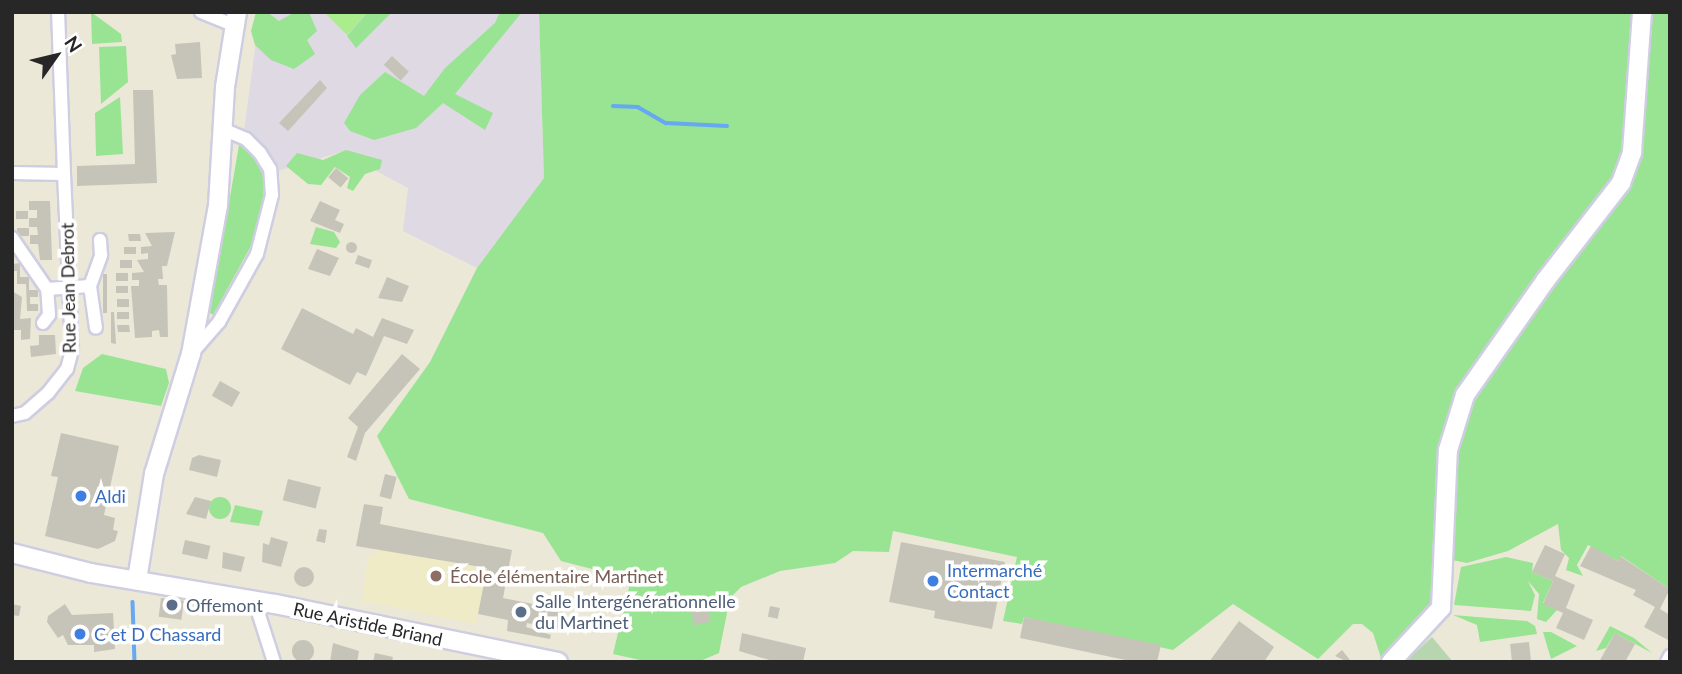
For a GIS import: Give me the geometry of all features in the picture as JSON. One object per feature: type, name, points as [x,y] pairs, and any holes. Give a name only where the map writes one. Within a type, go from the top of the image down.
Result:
[{"type":"street","name":"Rue Jean Debrot","points":[[12,416],[25,413],[67,369],[72,350],[58,12]]},
{"type":"street","points":[[137,580],[154,474],[191,354],[218,205],[222,129],[235,19],[201,12]]},
{"type":"street","points":[[1391,662],[1441,608],[1448,450],[1465,396],[1537,292],[1621,183],[1632,152],[1642,12]]},
{"type":"street","points":[[191,354],[219,322],[257,254],[272,195],[270,169],[260,153],[246,139],[222,129]]},
{"type":"street","points":[[12,173],[64,174]]},
{"type":"street","points":[[12,238],[47,289],[49,315],[43,323]]},
{"type":"street","points":[[96,328],[90,286],[101,255],[100,240]]},
{"type":"street","points":[[47,289],[90,286]]},
{"type":"street","name":"Rue Aristide Briand","points":[[12,553],[558,662]]},
{"type":"street","points":[[261,603],[260,615],[274,662]]},
{"type":"street","points":[[1667,662],[1670,656]]},
{"type":"shaded area","points":[[260,12],[539,12],[544,178],[477,268],[403,231],[408,188],[341,152],[237,183]]},
{"type":"shaded area","name":"École élémentaire Martinet","points":[[380,524],[512,550],[503,598],[482,594],[476,624],[362,601],[368,556],[374,557]]},
{"type":"green space","points":[[91,12],[121,34],[122,42],[92,44]]},
{"type":"green space","points":[[256,12],[267,12],[279,21],[295,12],[309,12],[317,31],[307,40],[315,54],[294,69],[271,60],[255,45],[251,31]]},
{"type":"green space","points":[[324,12],[368,12],[347,35]]},
{"type":"green space","points":[[368,12],[392,12],[356,48],[347,36]]},
{"type":"green space","points":[[500,12],[522,12],[455,94],[493,113],[485,130],[443,103],[416,128],[374,140],[350,131],[344,123],[360,95],[385,72],[424,96],[445,68],[495,23]]},
{"type":"green space","points":[[539,12],[1670,12],[1670,589],[1621,556],[1618,561],[1588,545],[1577,565],[1583,576],[1566,570],[1569,558],[1561,550],[1558,524],[1508,551],[1467,563],[1452,560],[1449,539],[1440,534],[1432,612],[1382,661],[1373,633],[1362,624],[1353,624],[1318,659],[1233,604],[1173,650],[1024,617],[1022,624],[1003,621],[1017,557],[893,531],[889,552],[853,551],[835,563],[780,571],[741,587],[730,598],[719,653],[698,662],[649,662],[613,654],[631,579],[561,561],[543,533],[409,499],[377,436],[430,362],[477,268],[544,178]]},
{"type":"green space","points":[[126,46],[128,82],[101,104],[99,47]]},
{"type":"green space","points":[[120,97],[123,154],[96,156],[95,113]]},
{"type":"green space","points":[[239,145],[252,155],[264,177],[263,208],[257,235],[213,315],[210,313]]},
{"type":"green space","points":[[346,150],[382,160],[380,169],[365,174],[353,191],[347,188],[350,177],[335,167],[321,185],[308,184],[286,166],[297,153],[323,160]]},
{"type":"green space","points":[[316,227],[334,232],[340,242],[336,248],[310,244]]},
{"type":"green space","points":[[102,354],[166,369],[169,383],[161,406],[75,391],[83,368]]},
{"type":"green space","points":[[220,497],[228,500],[231,508],[228,516],[220,519],[212,516],[209,508],[212,500]]},
{"type":"green space","points":[[235,505],[263,511],[259,526],[230,522]]},
{"type":"green space","points":[[1506,557],[1533,563],[1532,572],[1553,581],[1543,603],[1557,610],[1546,622],[1537,619],[1539,594],[1528,581],[1535,595],[1531,611],[1454,605],[1461,567]]},
{"type":"green space","points":[[1453,615],[1527,621],[1535,626],[1537,634],[1480,642],[1477,625]]},
{"type":"green space","points":[[1610,626],[1634,638],[1652,653],[1615,633],[1606,648],[1596,651]]},
{"type":"green space","points":[[1543,632],[1551,632],[1577,646],[1551,659]]},
{"type":"green space","points":[[1432,637],[1453,662],[1405,662]]},
{"type":"building","points":[[200,42],[202,78],[177,79],[171,55],[176,54],[175,44]]},
{"type":"building","points":[[392,56],[409,72],[401,80],[384,65]]},
{"type":"building","points":[[320,80],[327,88],[288,131],[279,123]]},
{"type":"building","points":[[133,90],[153,90],[157,183],[77,186],[77,166],[135,164]]},
{"type":"building","points":[[336,168],[348,178],[341,187],[328,177]]},
{"type":"building","points":[[29,201],[50,201],[52,260],[40,260],[38,244],[30,244],[30,235],[38,235],[37,227],[29,227],[29,218],[37,218],[37,210],[29,210]]},
{"type":"building","points":[[320,201],[340,210],[335,220],[344,224],[340,233],[310,221]]},
{"type":"building","points":[[16,211],[28,211],[28,219],[16,219]]},
{"type":"building","points":[[17,228],[29,228],[29,236],[17,236]]},
{"type":"building","points":[[175,232],[167,266],[162,266],[163,279],[158,279],[159,285],[167,285],[168,337],[160,337],[159,330],[152,331],[152,337],[135,338],[131,286],[139,286],[139,280],[132,280],[132,273],[144,272],[137,260],[148,259],[148,253],[141,254],[141,247],[152,246],[145,233]]},
{"type":"building","points":[[128,234],[140,234],[141,241],[129,241]]},
{"type":"building","points":[[351,242],[355,243],[355,251],[351,252],[347,251],[346,247],[347,243]]},
{"type":"building","points":[[124,247],[136,247],[136,254],[124,254]]},
{"type":"building","points":[[317,249],[339,258],[330,276],[308,269]]},
{"type":"building","points":[[358,255],[372,260],[369,269],[355,263]]},
{"type":"building","points":[[120,260],[132,260],[132,268],[120,268]]},
{"type":"building","points":[[20,263],[20,277],[29,277],[29,290],[38,290],[38,297],[30,297],[30,304],[38,304],[38,311],[27,311],[26,284],[17,284],[17,271],[12,271],[12,264]]},
{"type":"building","points":[[116,273],[128,273],[128,281],[116,281]]},
{"type":"building","points":[[103,274],[107,274],[107,313],[103,313]]},
{"type":"building","points":[[387,277],[409,286],[402,302],[378,298]]},
{"type":"building","points":[[116,286],[128,286],[128,293],[116,293]]},
{"type":"building","points":[[12,291],[22,297],[20,319],[31,318],[30,339],[21,340],[21,330],[12,330]]},
{"type":"building","points":[[117,299],[129,299],[129,307],[117,307]]},
{"type":"building","points":[[302,308],[353,334],[356,328],[373,337],[382,318],[414,330],[407,344],[384,336],[366,376],[357,372],[350,385],[281,349]]},
{"type":"building","points":[[111,312],[114,312],[116,344],[111,343]]},
{"type":"building","points":[[117,312],[129,312],[129,319],[117,319]]},
{"type":"building","points":[[117,325],[129,325],[130,332],[118,332]]},
{"type":"building","points":[[39,335],[55,335],[56,354],[31,357],[30,346],[39,345]]},
{"type":"building","points":[[402,354],[420,369],[365,433],[356,461],[347,457],[358,427],[348,418]]},
{"type":"building","points":[[220,381],[240,392],[232,407],[212,396]]},
{"type":"building","name":"Aldi","points":[[61,433],[119,446],[104,515],[115,518],[113,530],[118,531],[115,541],[98,549],[45,536],[58,477],[51,476]]},
{"type":"building","points":[[199,455],[221,460],[217,477],[189,470],[192,458]]},
{"type":"building","points":[[385,474],[397,477],[391,499],[379,496]]},
{"type":"building","points":[[288,479],[321,487],[316,509],[283,500]]},
{"type":"building","points":[[195,497],[211,501],[206,519],[186,514]]},
{"type":"building","points":[[364,504],[383,507],[380,524],[512,550],[503,598],[563,610],[559,629],[527,623],[526,627],[551,635],[550,639],[507,631],[508,620],[478,614],[487,568],[356,546]]},
{"type":"building","points":[[319,529],[327,530],[325,543],[316,541]]},
{"type":"building","points":[[271,537],[288,542],[281,567],[262,562],[263,543],[269,545]]},
{"type":"building","points":[[185,540],[210,546],[207,559],[182,554]]},
{"type":"building","points":[[901,542],[1005,562],[992,629],[934,618],[935,611],[889,602]]},
{"type":"building","points":[[1545,545],[1565,554],[1555,576],[1575,585],[1566,608],[1593,620],[1584,640],[1556,628],[1563,613],[1543,604],[1553,581],[1532,572]]},
{"type":"building","points":[[1591,546],[1618,561],[1620,556],[1670,589],[1660,609],[1670,615],[1670,641],[1644,627],[1655,607],[1633,595],[1636,590],[1580,566]]},
{"type":"building","points":[[223,552],[245,557],[241,572],[222,568]]},
{"type":"building","points":[[304,567],[311,570],[314,577],[311,584],[304,587],[297,584],[294,577],[297,570]]},
{"type":"building","name":"Offemont","points":[[161,598],[184,601],[182,620],[159,617]]},
{"type":"building","points":[[12,604],[21,606],[19,616],[12,615]]},
{"type":"building","points":[[65,604],[72,615],[113,613],[115,649],[94,652],[94,645],[68,645],[63,635],[58,638],[47,622],[48,616]]},
{"type":"building","points":[[707,605],[711,622],[694,625],[690,609]]},
{"type":"building","points":[[770,606],[780,608],[778,619],[768,617]]},
{"type":"building","points":[[1024,617],[1161,645],[1157,662],[1135,662],[1020,638]]},
{"type":"building","points":[[1239,621],[1274,647],[1264,662],[1209,662]]},
{"type":"building","points":[[742,633],[806,648],[803,662],[776,662],[739,651]]},
{"type":"building","points":[[1615,633],[1635,644],[1625,662],[1599,662]]},
{"type":"building","points":[[303,640],[311,643],[314,651],[311,659],[303,662],[295,659],[292,651],[295,643]]},
{"type":"building","points":[[1529,642],[1531,661],[1512,662],[1510,644]]},
{"type":"building","points":[[333,643],[359,651],[357,662],[330,662]]},
{"type":"building","points":[[1342,650],[1350,660],[1348,662],[1335,656]]},
{"type":"building","points":[[375,653],[393,657],[392,662],[373,662]]},
{"type":"waterway","points":[[613,106],[638,107],[666,123],[727,126]]},
{"type":"waterway","points":[[133,602],[135,662]]},
{"type":"place","name":"Aldi","points":[[81,496]]},
{"type":"place","name":"École élémentaire Martinet","points":[[436,576]]},
{"type":"place","name":"Intermarché Contact","points":[[933,581]]},
{"type":"place","name":"Offemont","points":[[172,605]]},
{"type":"place","name":"Salle Intergénérationnelle du Martinet","points":[[521,612]]},
{"type":"place","name":"C et D Chassard","points":[[80,634]]}]
